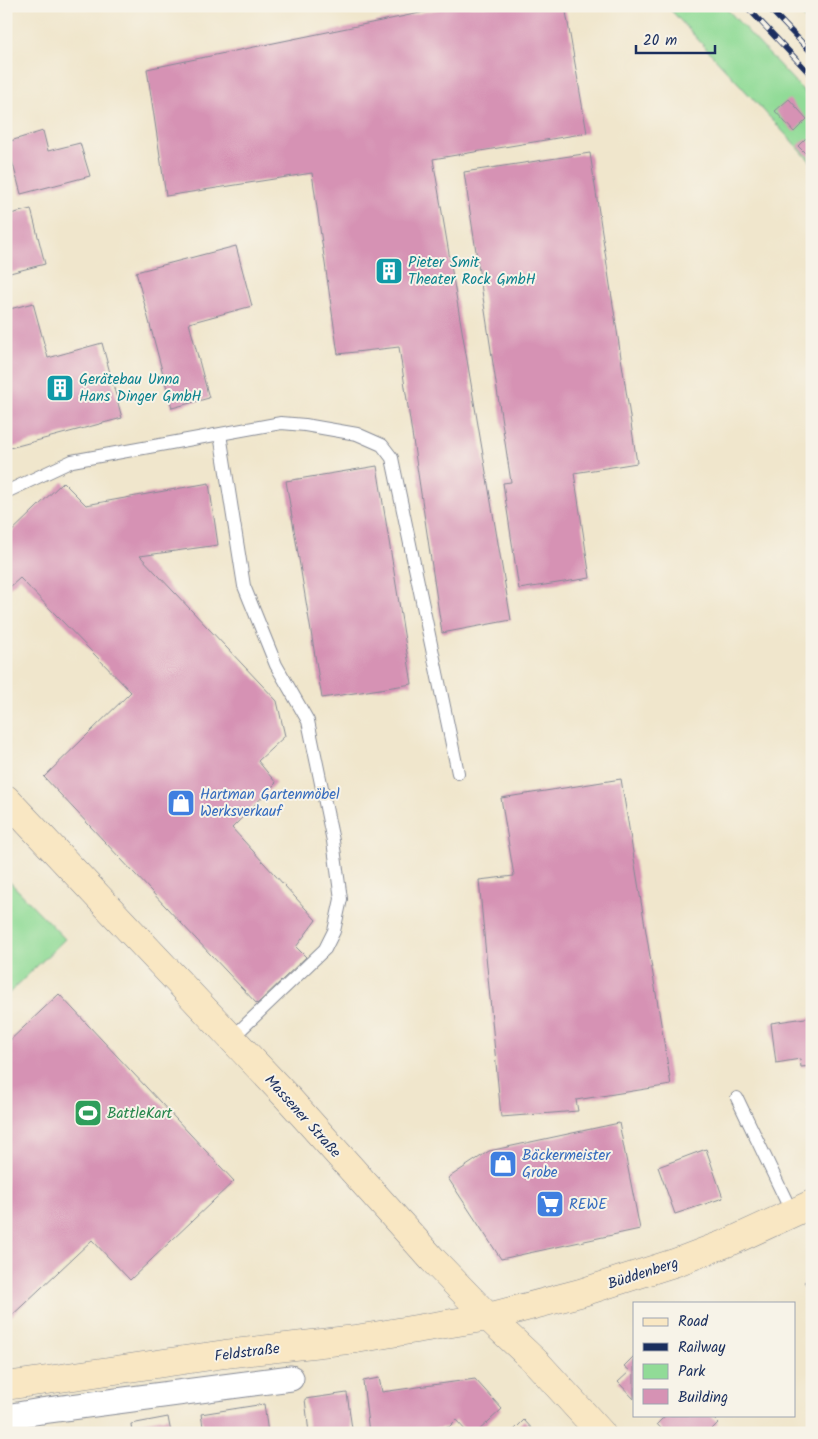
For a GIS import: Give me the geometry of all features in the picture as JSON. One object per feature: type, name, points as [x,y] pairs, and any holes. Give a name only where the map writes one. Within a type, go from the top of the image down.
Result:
[{"type":"main road","name":"Massener Straße","points":[[6,799],[232,1038],[411,1237],[488,1317],[538,1364],[601,1433]]},
{"type":"main road","name":"Büddenberg","points":[[488,1317],[580,1293],[676,1262],[732,1241],[802,1209]]},
{"type":"main road","name":"Feldstraße","points":[[6,1386],[225,1354],[356,1339],[488,1317]]},
{"type":"street","name":"Feldstraße","points":[[6,1417],[291,1378]]},
{"type":"lane","points":[[6,492],[72,461],[281,422],[356,434],[382,445],[392,458],[458,773]]},
{"type":"lane","points":[[220,434],[244,586],[276,664],[308,721],[333,841],[341,900],[334,931],[326,949],[232,1038]]},
{"type":"lane","name":"Büddenberg","points":[[737,1098],[802,1209]]},
{"type":"green space","points":[[667,6],[724,6],[812,100],[812,163]]},
{"type":"green space","points":[[794,6],[812,6],[812,27]]},
{"type":"green space","points":[[6,878],[65,939],[6,996]]},
{"type":"building","name":"Pieter Smit Theater Rock GmbH","points":[[454,6],[565,6],[587,133],[433,159],[511,620],[442,633],[399,347],[338,354],[312,173],[166,196],[147,69]]},
{"type":"building","points":[[789,99],[807,119],[794,132],[775,111]]},
{"type":"building","points":[[43,131],[48,151],[80,143],[90,176],[21,194],[7,142]]},
{"type":"building","points":[[806,138],[812,144],[812,160],[798,146]]},
{"type":"building","points":[[590,153],[637,463],[574,473],[590,578],[519,589],[503,483],[511,482],[464,172]]},
{"type":"building","points":[[31,209],[45,264],[6,274],[6,215]]},
{"type":"building","points":[[236,246],[252,306],[189,323],[209,398],[172,408],[136,272]]},
{"type":"building","name":"Gerätebau Unna Hans Dinger GmbH","points":[[33,303],[48,358],[102,343],[122,418],[6,449],[6,310]]},
{"type":"building","points":[[377,466],[412,684],[322,698],[286,481]]},
{"type":"building","points":[[63,482],[86,505],[209,483],[218,545],[140,556],[277,701],[285,736],[258,761],[276,783],[232,828],[316,920],[296,947],[306,957],[257,1004],[44,777],[131,692],[20,578],[10,587],[6,583],[6,537]]},
{"type":"building","points":[[621,779],[671,1085],[576,1100],[578,1111],[501,1117],[479,880],[514,876],[501,798]]},
{"type":"building","name":"BattleKart","points":[[59,994],[234,1181],[130,1280],[92,1240],[6,1321],[6,1044]]},
{"type":"building","points":[[812,1017],[812,1066],[801,1067],[800,1059],[776,1063],[771,1023]]},
{"type":"building","name":"REWE","points":[[619,1123],[640,1229],[501,1259],[448,1178],[489,1151]]},
{"type":"building","points":[[706,1149],[723,1198],[675,1214],[658,1167]]},
{"type":"building","points":[[812,1276],[812,1291],[804,1282]]},
{"type":"building","points":[[633,1357],[633,1398],[618,1382],[630,1371],[624,1366]]},
{"type":"building","points":[[379,1378],[382,1392],[475,1379],[502,1409],[476,1433],[468,1433],[456,1420],[449,1427],[401,1433],[369,1433],[363,1381]]},
{"type":"building","points":[[347,1393],[352,1429],[346,1430],[346,1433],[309,1433],[305,1399]]},
{"type":"building","points":[[264,1404],[268,1433],[204,1433],[201,1414]]},
{"type":"building","points":[[665,1416],[711,1416],[718,1423],[708,1433],[665,1433],[657,1424]]},
{"type":"building","points":[[168,1417],[171,1433],[132,1433],[131,1424]]},
{"type":"building","points":[[524,1420],[536,1433],[511,1433]]},
{"type":"railway","points":[[746,6],[812,76]]},
{"type":"railway","points":[[767,6],[812,53]]},
{"type":"place","name":"Pieter Smit Theater Rock GmbH","points":[[389,271]]},
{"type":"place","name":"Gerätebau Unna Hans Dinger GmbH","points":[[60,388]]},
{"type":"place","name":"Hartman Gartenmöbel Werksverkauf","points":[[181,803]]},
{"type":"place","name":"BattleKart","points":[[88,1113]]},
{"type":"place","name":"Bäckermeister Grobe","points":[[503,1164]]},
{"type":"place","name":"REWE","points":[[550,1204]]}]
